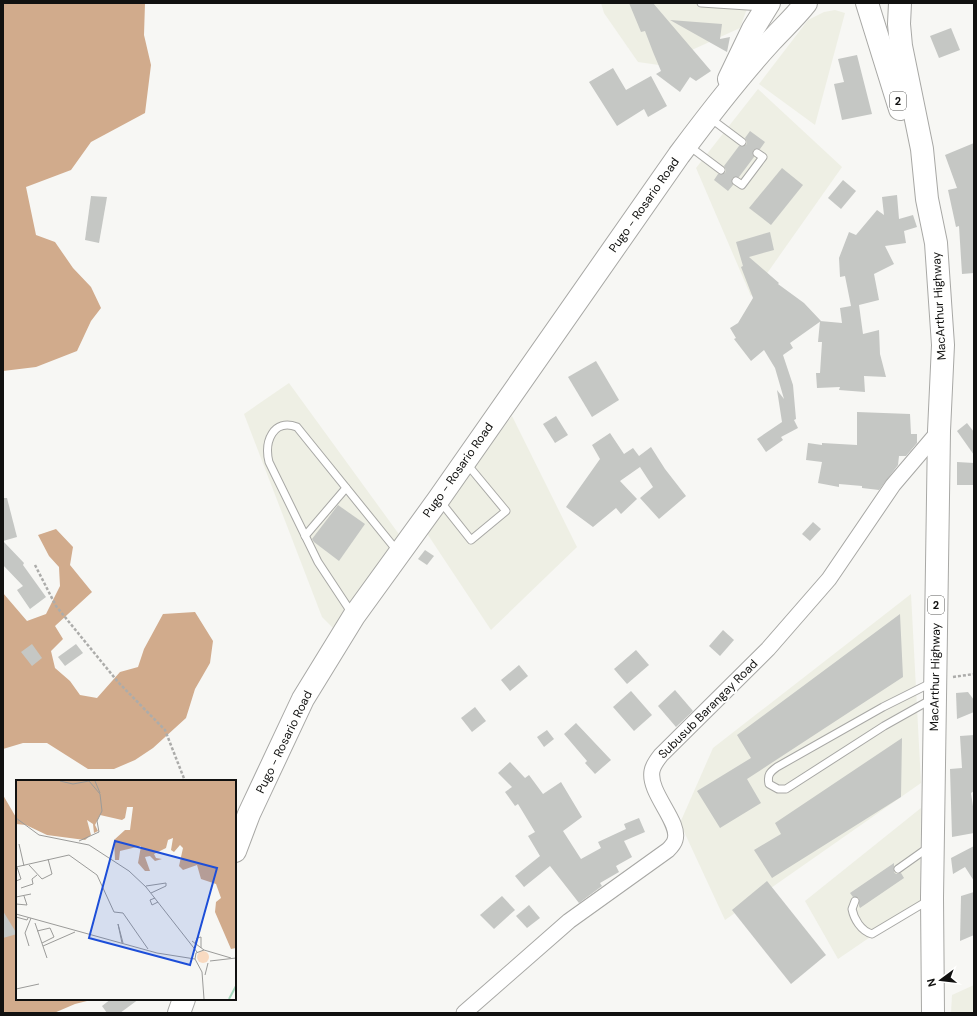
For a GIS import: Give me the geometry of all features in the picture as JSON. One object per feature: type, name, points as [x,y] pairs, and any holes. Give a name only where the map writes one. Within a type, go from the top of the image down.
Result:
[{"type":"main road","name":"Pugo - Rosario Road","points":[[236,848],[249,814],[303,699],[354,616],[438,500],[687,145],[711,113],[771,41],[794,19],[806,3]]},
{"type":"main road","name":"MacArthur Highway","points":[[867,3],[903,118],[911,154],[927,199]]},
{"type":"main road","name":"MacArthur Highway","points":[[900,3],[899,24],[901,46],[922,149],[927,199],[936,243],[943,345],[939,431],[935,689],[932,898],[933,1013]]},
{"type":"main road","name":"Pugo - Rosario Road","points":[[711,113],[753,29],[768,5]]},
{"type":"main road","points":[[179,1013],[184,1000]]},
{"type":"street","name":"Subusub Barangay Road","points":[[464,1013],[569,921],[668,850],[675,842],[676,837],[673,825],[652,782],[652,769],[654,764],[661,755],[768,649],[829,579],[893,485],[939,431]]},
{"type":"lane","points":[[701,3],[768,5]]},
{"type":"lane","points":[[711,113],[742,142]]},
{"type":"lane","points":[[687,145],[721,170]]},
{"type":"lane","points":[[736,181],[742,185],[763,157],[757,153]]},
{"type":"lane","points":[[354,616],[318,562],[269,462],[266,451],[267,443],[272,433],[281,426],[290,424],[297,426],[399,553]]},
{"type":"lane","points":[[438,500],[471,540],[506,511],[464,461]]},
{"type":"lane","points":[[305,536],[346,488]]},
{"type":"lane","points":[[935,689],[884,726],[786,789],[778,789],[769,784],[769,773],[776,767],[883,707],[935,689]]},
{"type":"lane","points":[[898,869],[933,845]]},
{"type":"lane","points":[[855,901],[852,909],[856,919],[864,931],[872,934],[932,898]]},
{"type":"path","points":[[35,565],[56,606],[118,682],[165,730],[185,780]]},
{"type":"shaded area","points":[[3,3],[145,3],[144,35],[151,65],[145,113],[91,142],[71,170],[26,187],[36,235],[55,242],[73,268],[91,287],[101,308],[91,321],[77,351],[36,367],[3,371]]},
{"type":"shaded area","points":[[601,3],[749,3],[740,28],[659,65],[638,62],[604,13]]},
{"type":"shaded area","points":[[835,10],[845,13],[815,125],[759,84],[808,20],[824,12]]},
{"type":"shaded area","points":[[758,89],[842,167],[751,296],[696,168]]},
{"type":"shaded area","points":[[289,383],[401,537],[333,628],[322,617],[244,414]]},
{"type":"shaded area","points":[[512,416],[577,547],[491,630],[426,532]]},
{"type":"shaded area","points":[[56,529],[73,547],[70,565],[92,592],[55,626],[63,639],[51,651],[55,668],[70,681],[80,695],[97,698],[120,672],[138,667],[144,649],[163,614],[195,612],[213,641],[210,663],[195,689],[186,718],[153,748],[135,760],[114,769],[88,769],[47,743],[23,743],[3,749],[3,593],[27,621],[46,614],[60,586],[59,567],[49,556],[38,535]]},
{"type":"shaded area","points":[[911,594],[921,783],[725,920],[680,823],[713,748]]},
{"type":"shaded area","points":[[3,795],[16,817],[16,1000],[91,1000],[75,1004],[54,1013],[3,1013]]},
{"type":"shaded area","points":[[921,808],[920,903],[838,959],[805,901]]},
{"type":"shaded area","points":[[974,985],[974,1013],[951,1013],[952,995]]},
{"type":"building","points":[[629,3],[653,3],[711,71],[696,81],[690,77],[680,92],[656,74],[661,71],[645,31],[641,32]]},
{"type":"building","points":[[670,20],[722,24],[720,39],[730,37],[727,52]]},
{"type":"building","points":[[951,28],[960,50],[939,58],[930,36]]},
{"type":"building","points":[[857,55],[872,114],[842,120],[834,84],[844,82],[838,59]]},
{"type":"building","points":[[613,68],[626,90],[651,76],[667,106],[648,117],[644,109],[617,126],[589,82]]},
{"type":"building","points":[[750,131],[765,142],[760,149],[753,150],[754,157],[739,177],[732,178],[733,185],[728,191],[714,180],[718,174],[725,173],[726,170],[724,166],[739,146],[746,145],[747,142],[745,138]]},
{"type":"building","points":[[974,143],[974,273],[962,274],[959,226],[956,227],[948,190],[957,188],[945,155]]},
{"type":"building","points":[[782,168],[803,185],[771,225],[749,208]]},
{"type":"building","points":[[843,180],[856,191],[841,209],[828,198]]},
{"type":"building","points":[[897,195],[899,219],[913,215],[917,227],[904,231],[906,243],[885,246],[894,264],[874,274],[879,300],[859,305],[863,334],[879,330],[880,354],[886,377],[864,376],[865,392],[839,390],[840,387],[817,388],[816,373],[820,373],[822,342],[818,342],[820,321],[842,323],[840,308],[851,306],[845,276],[840,277],[839,258],[849,232],[856,235],[877,210],[884,215],[882,197]]},
{"type":"building","points":[[91,196],[107,197],[99,243],[85,240]]},
{"type":"building","points":[[770,232],[774,250],[749,257],[779,283],[778,284],[804,303],[821,321],[790,343],[793,348],[783,355],[793,385],[796,419],[794,420],[798,428],[781,437],[783,440],[766,452],[757,439],[782,422],[777,390],[784,399],[775,368],[764,350],[751,361],[734,339],[736,338],[730,328],[738,323],[753,298],[741,267],[743,266],[736,242]]},
{"type":"building","points":[[596,361],[619,400],[592,417],[568,377]]},
{"type":"building","points":[[857,412],[910,414],[911,434],[917,434],[917,443],[906,456],[899,456],[898,465],[879,490],[862,488],[862,486],[839,484],[839,487],[818,483],[822,462],[806,460],[808,443],[822,445],[822,443],[857,445]]},
{"type":"building","points":[[556,416],[568,435],[555,443],[543,424]]},
{"type":"building","points":[[967,423],[974,432],[974,455],[957,431]]},
{"type":"building","points":[[610,433],[624,454],[633,448],[639,456],[651,447],[665,469],[686,496],[659,519],[640,498],[653,487],[640,467],[620,481],[637,499],[621,514],[616,508],[593,527],[566,507],[600,459],[592,445]]},
{"type":"building","points":[[957,462],[974,463],[974,485],[957,485]]},
{"type":"building","points":[[3,498],[7,498],[17,537],[3,541]]},
{"type":"building","points":[[338,505],[365,524],[339,561],[312,539]]},
{"type":"building","points":[[813,522],[821,529],[810,541],[802,534]]},
{"type":"building","points":[[3,541],[24,563],[23,565],[46,597],[30,609],[17,590],[23,586],[3,565]]},
{"type":"building","points":[[425,550],[434,556],[427,565],[418,559]]},
{"type":"building","points":[[900,614],[903,677],[747,779],[761,803],[720,828],[697,791],[751,758],[737,735]]},
{"type":"building","points":[[723,630],[734,640],[720,656],[709,646]]},
{"type":"building","points":[[32,644],[42,658],[32,666],[21,652]]},
{"type":"building","points":[[76,644],[83,653],[65,666],[58,657]]},
{"type":"building","points":[[636,650],[649,665],[627,684],[614,669]]},
{"type":"building","points":[[519,665],[528,676],[510,691],[501,680]]},
{"type":"building","points":[[675,690],[693,711],[676,727],[658,706]]},
{"type":"building","points":[[631,691],[652,715],[634,731],[613,707]]},
{"type":"building","points":[[968,692],[974,700],[974,712],[957,719],[956,693]]},
{"type":"building","points":[[475,707],[486,721],[472,732],[461,718]]},
{"type":"building","points":[[576,723],[611,760],[595,774],[585,763],[587,761],[564,734]]},
{"type":"building","points":[[547,730],[554,739],[544,747],[537,737]]},
{"type":"building","points":[[974,735],[974,791],[971,793],[974,813],[974,833],[952,837],[950,769],[962,768],[960,736]]},
{"type":"building","points":[[902,738],[901,797],[772,878],[754,850],[781,834],[775,823]]},
{"type":"building","points":[[510,762],[525,778],[529,775],[543,794],[561,782],[582,817],[563,831],[581,859],[601,848],[598,842],[626,829],[624,824],[639,818],[645,832],[624,841],[632,857],[616,866],[619,872],[600,883],[602,886],[579,903],[550,866],[524,887],[515,876],[540,856],[528,836],[535,832],[518,804],[515,806],[505,792],[512,787],[498,773]]},
{"type":"building","points":[[974,846],[974,881],[965,867],[953,874],[951,858]]},
{"type":"building","points":[[894,863],[894,872],[896,874],[901,873],[904,878],[860,908],[859,898],[853,897],[850,893]]},
{"type":"building","points":[[767,881],[826,955],[791,984],[732,910]]},
{"type":"building","points":[[974,892],[974,935],[960,941],[961,896]]},
{"type":"building","points":[[502,896],[515,910],[494,929],[480,915]]},
{"type":"building","points":[[529,905],[540,918],[527,928],[516,916]]},
{"type":"building","points":[[3,911],[16,934],[3,938]]},
{"type":"building","points":[[110,1000],[138,1000],[120,1013],[107,1013],[102,1006]]}]
